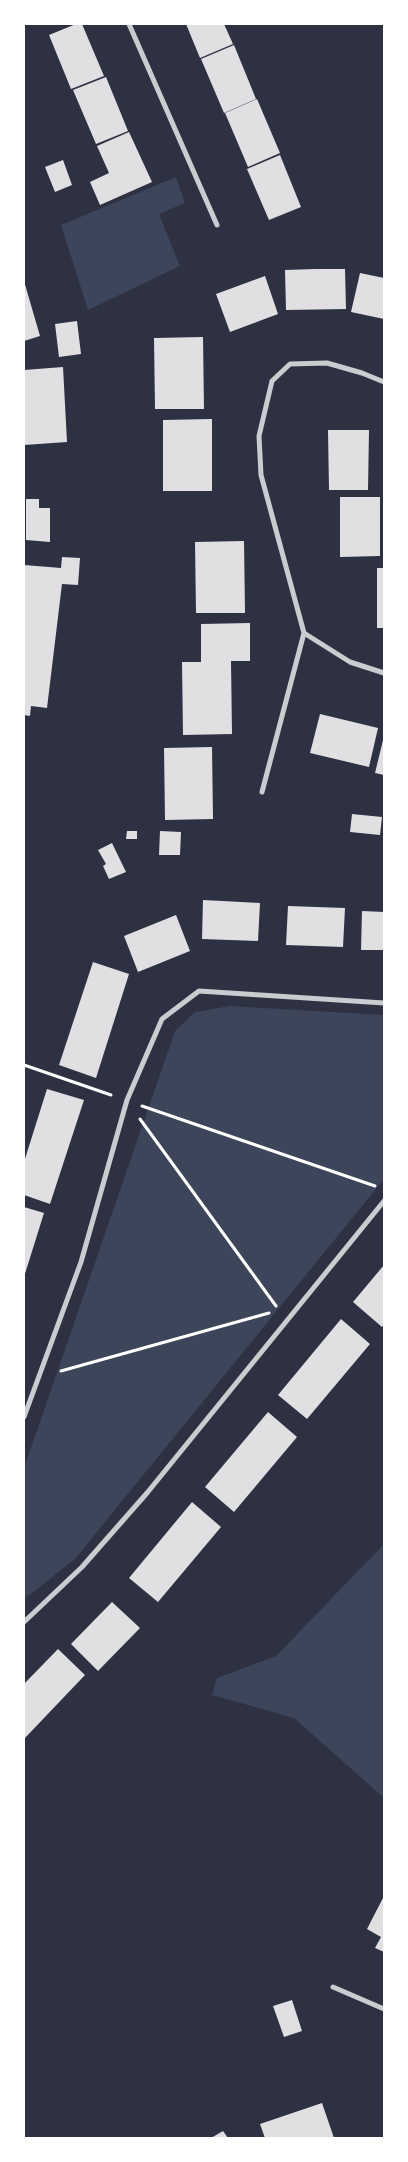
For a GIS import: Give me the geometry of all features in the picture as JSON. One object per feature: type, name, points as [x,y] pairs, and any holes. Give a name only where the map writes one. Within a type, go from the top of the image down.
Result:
[{"type":"street","points":[[129,24],[217,225]]},
{"type":"street","points":[[262,792],[304,633],[261,475],[259,436],[272,381],[290,364],[327,363],[362,373],[384,382]]},
{"type":"street","points":[[304,633],[350,662],[384,673]]},
{"type":"street","points":[[24,1417],[81,1262],[127,1100],[162,1019],[199,991],[384,1003]]},
{"type":"street","points":[[24,1622],[82,1567],[147,1493],[384,1201]]},
{"type":"street","points":[[333,1987],[384,2009]]},
{"type":"path","points":[[24,1065],[384,1189]]},
{"type":"path","points":[[42,1367],[57,1372],[278,1310],[127,1100]]},
{"type":"shaded area","points":[[176,177],[185,203],[159,214],[180,266],[88,310],[61,225]]},
{"type":"shaded area","points":[[230,1006],[384,1015],[384,1179],[75,1559],[24,1598],[24,1468],[175,1031],[195,1012]]},
{"type":"shaded area","points":[[384,1544],[384,1798],[294,1718],[212,1695],[217,1678],[276,1656]]},
{"type":"building","points":[[76,24],[82,24],[104,76],[71,89],[49,35]]},
{"type":"building","points":[[186,24],[224,24],[233,44],[200,58]]},
{"type":"building","points":[[234,45],[256,99],[224,113],[201,59]]},
{"type":"building","points":[[106,77],[128,131],[96,144],[73,90]]},
{"type":"building","points":[[257,99],[280,153],[248,167],[225,113]]},
{"type":"building","points":[[129,132],[152,182],[100,205],[90,182],[109,173],[97,146]]},
{"type":"building","points":[[280,155],[301,207],[269,220],[247,169]]},
{"type":"building","points":[[63,160],[72,185],[55,192],[45,167]]},
{"type":"building","points":[[345,269],[346,309],[286,310],[285,270]]},
{"type":"building","points":[[360,273],[384,278],[384,319],[351,312]]},
{"type":"building","points":[[265,276],[278,314],[230,332],[216,294]]},
{"type":"building","points":[[24,281],[40,336],[24,341]]},
{"type":"building","points":[[77,321],[81,354],[59,357],[55,324]]},
{"type":"building","points":[[203,337],[204,409],[155,409],[154,338]]},
{"type":"building","points":[[63,367],[67,442],[24,445],[24,370]]},
{"type":"building","points":[[212,419],[212,491],[163,491],[163,420]]},
{"type":"building","points":[[328,430],[369,430],[368,490],[329,490]]},
{"type":"building","points":[[340,497],[380,497],[380,556],[340,557]]},
{"type":"building","points":[[26,499],[39,499],[39,508],[50,508],[50,542],[26,540]]},
{"type":"building","points":[[244,541],[245,613],[196,613],[195,542]]},
{"type":"building","points":[[62,557],[80,558],[78,585],[62,584],[47,708],[31,706],[30,716],[24,715],[24,565],[61,568]]},
{"type":"building","points":[[377,568],[384,568],[384,628],[377,628]]},
{"type":"building","points":[[250,623],[250,661],[231,661],[232,734],[183,735],[182,662],[201,662],[201,624]]},
{"type":"building","points":[[320,714],[378,728],[369,767],[310,753]]},
{"type":"building","points":[[384,736],[384,775],[375,773]]},
{"type":"building","points":[[212,747],[213,819],[165,820],[164,748]]},
{"type":"building","points":[[352,814],[382,817],[380,835],[350,832]]},
{"type":"building","points":[[127,831],[137,831],[137,839],[126,839]]},
{"type":"building","points":[[160,831],[181,832],[180,855],[159,855]]},
{"type":"building","points":[[112,843],[126,872],[109,879],[103,866],[106,864],[98,850]]},
{"type":"building","points":[[203,900],[260,903],[258,941],[202,939]]},
{"type":"building","points":[[288,906],[345,908],[343,947],[286,945]]},
{"type":"building","points":[[362,911],[384,912],[384,950],[361,950]]},
{"type":"building","points":[[176,915],[190,951],[138,972],[124,936]]},
{"type":"building","points":[[93,962],[129,974],[96,1078],[59,1065]]},
{"type":"building","points":[[47,1089],[84,1100],[50,1204],[24,1195],[24,1162]]},
{"type":"building","points":[[24,1207],[44,1213],[24,1277]]},
{"type":"building","points":[[384,1265],[384,1324],[382,1327],[353,1302]]},
{"type":"building","points":[[341,1319],[370,1344],[307,1419],[278,1395]]},
{"type":"building","points":[[268,1412],[297,1437],[234,1512],[205,1487]]},
{"type":"building","points":[[192,1502],[221,1527],[158,1602],[129,1578]]},
{"type":"building","points":[[112,1602],[140,1628],[98,1671],[71,1644]]},
{"type":"building","points":[[58,1649],[85,1675],[24,1739],[24,1684]]},
{"type":"building","points":[[384,1896],[384,1952],[375,1948],[381,1937],[367,1929]]},
{"type":"building","points":[[292,2000],[302,2031],[284,2037],[273,2006]]},
{"type":"building","points":[[322,2103],[334,2138],[265,2138],[260,2124]]},
{"type":"building","points":[[223,2131],[228,2138],[211,2138]]}]
